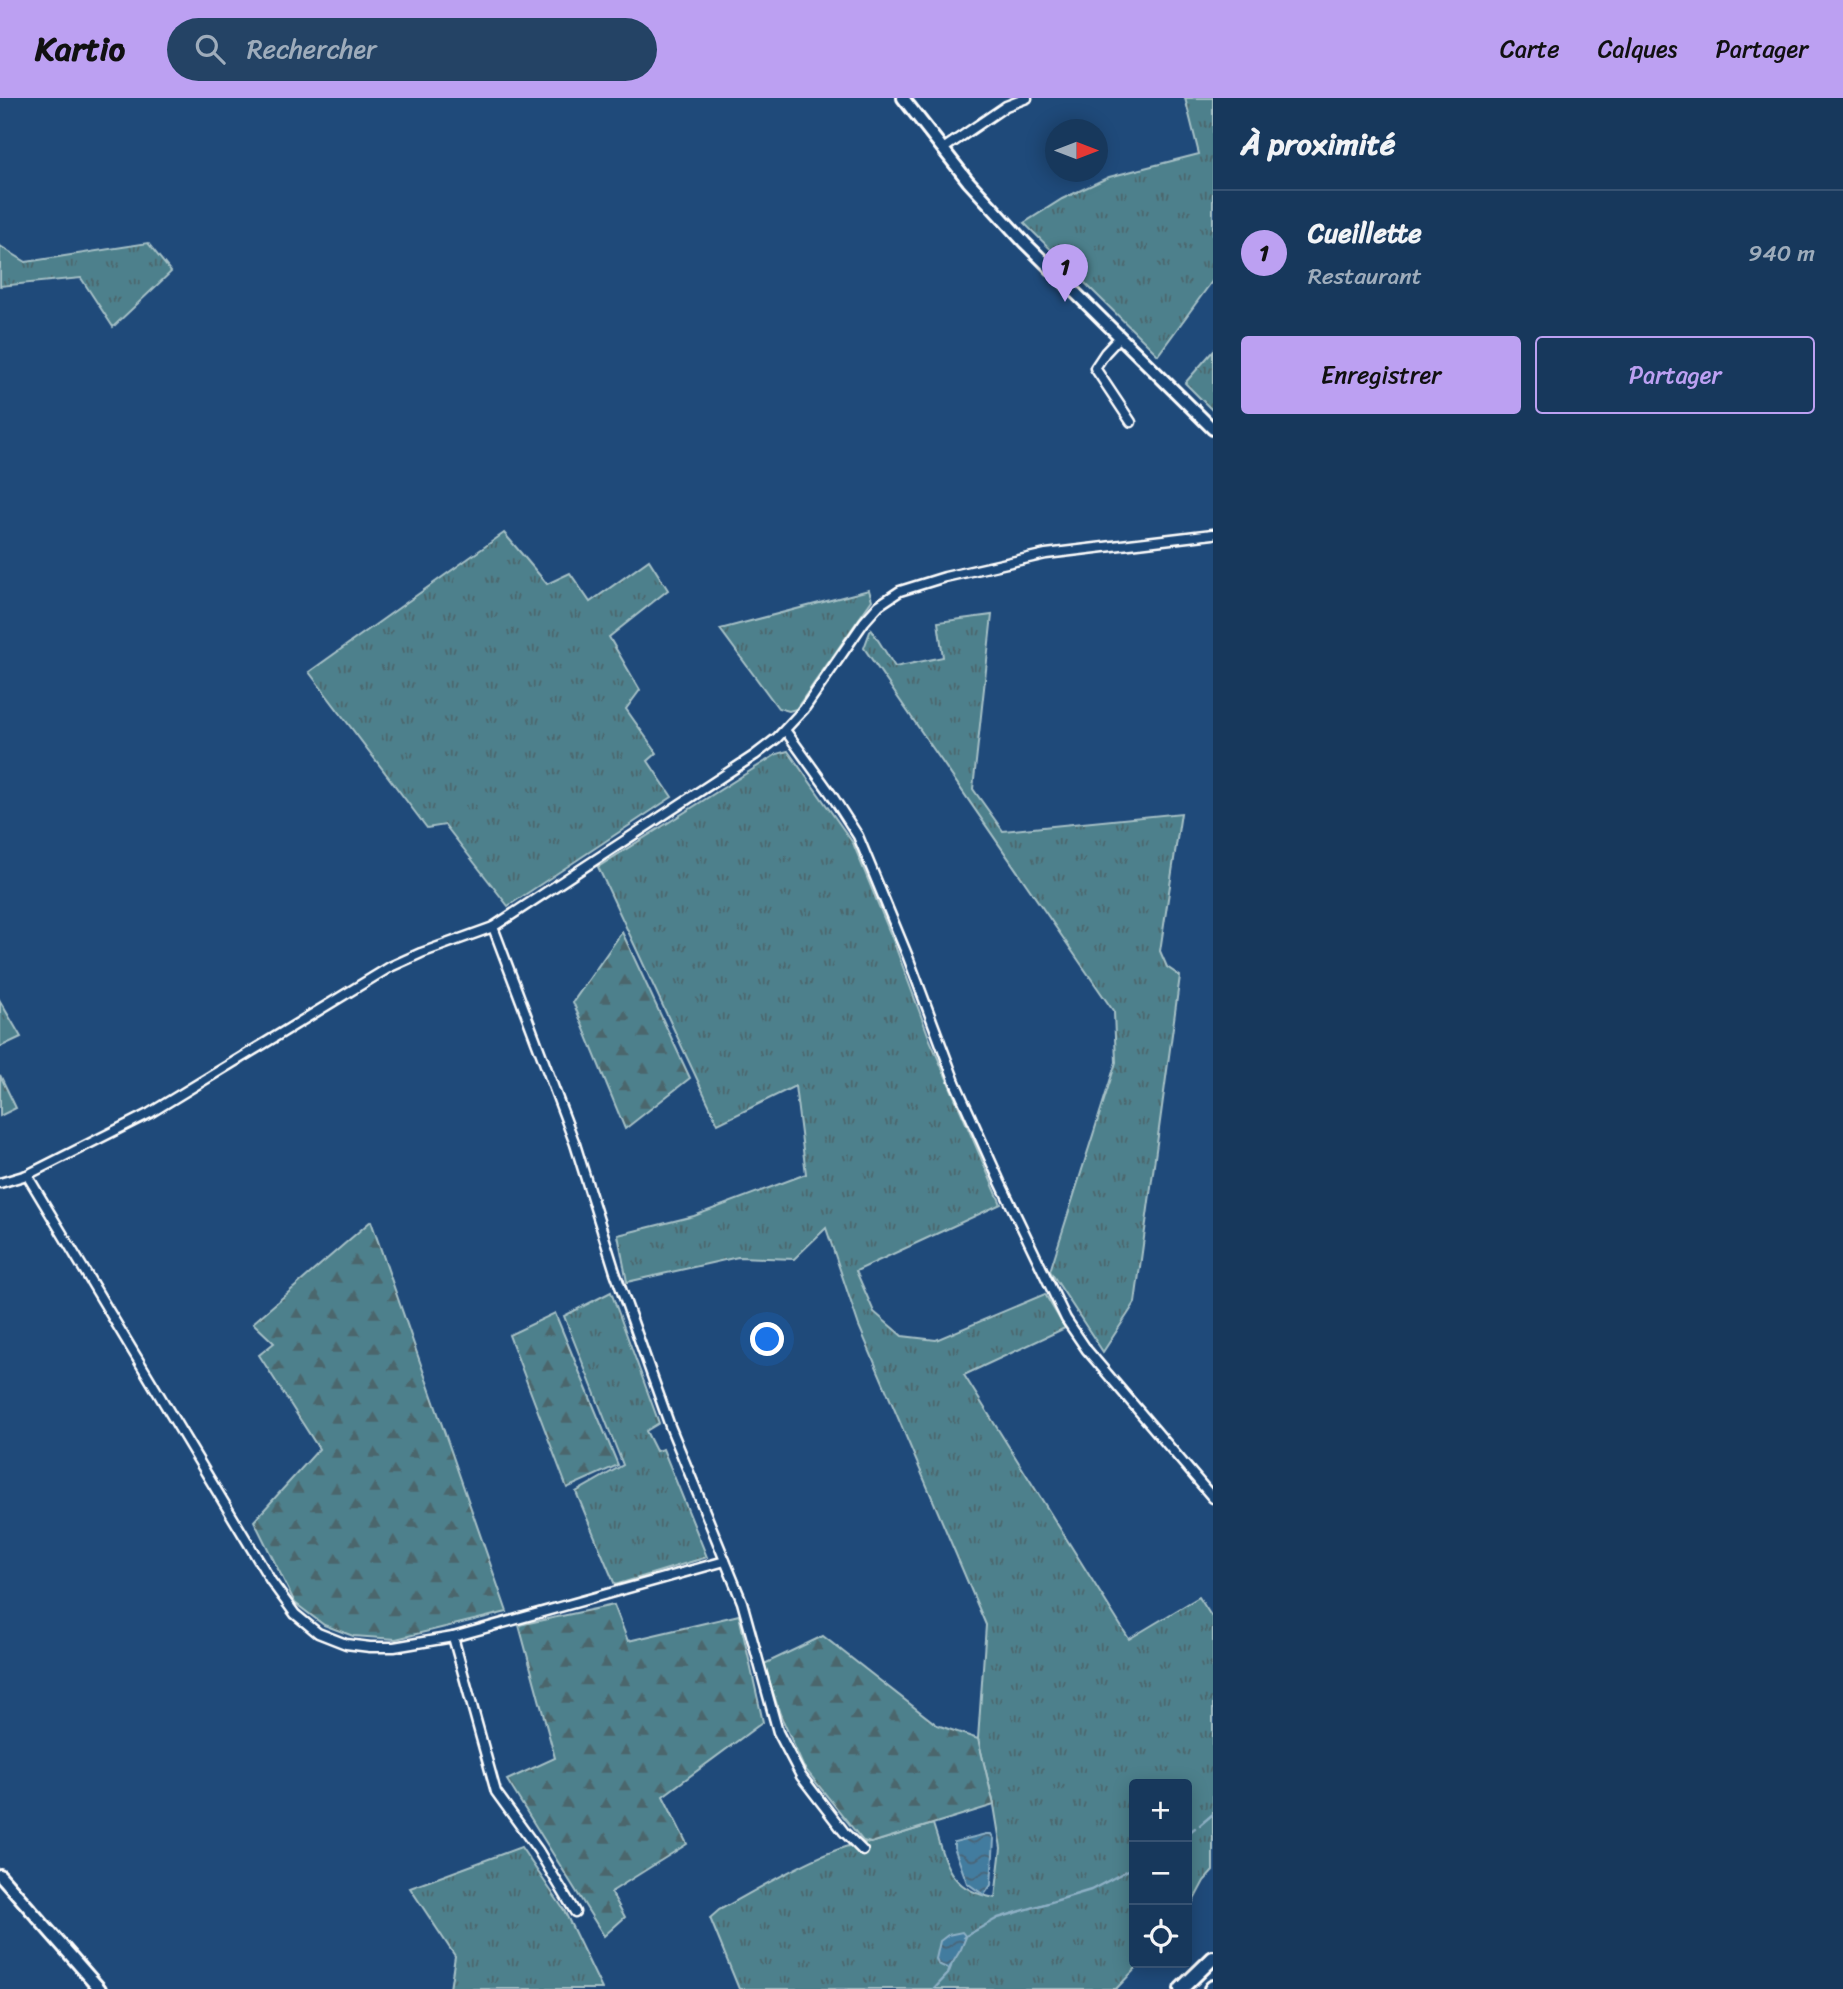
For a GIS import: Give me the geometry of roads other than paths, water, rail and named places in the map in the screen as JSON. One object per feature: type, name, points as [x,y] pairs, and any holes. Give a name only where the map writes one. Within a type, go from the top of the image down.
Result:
[{"type":"highway","points":[[1181,1989],[1213,1958]]},
{"type":"main road","points":[[903,98],[968,181],[1025,243],[1213,429]]},
{"type":"main road","points":[[0,1875],[100,1989]]},
{"type":"street","points":[[943,149],[1006,106],[1027,98]]},
{"type":"street","points":[[1120,337],[1105,352],[1095,369],[1131,422]]},
{"type":"street","points":[[0,1183],[27,1175],[150,1113],[390,968],[421,953],[493,927],[744,762],[785,730],[804,709],[864,622],[879,605],[900,591],[945,577],[1046,554],[1213,534]]},
{"type":"street","points":[[785,730],[858,836],[908,957],[955,1082],[1066,1319],[1087,1350],[1213,1499]]},
{"type":"street","points":[[493,927],[575,1144],[615,1272],[662,1403],[742,1602],[778,1732],[801,1776],[844,1832],[863,1851]]},
{"type":"street","points":[[27,1175],[266,1573],[295,1614],[310,1628],[326,1637],[370,1647],[405,1647],[453,1637],[725,1561]]},
{"type":"street","points":[[453,1637],[496,1792],[545,1861],[575,1912]]},
{"type":"water","points":[[991,1834],[994,1839],[991,1885],[984,1895],[967,1883],[954,1842]]},
{"type":"water","points":[[962,1932],[966,1937],[949,1969],[938,1964],[936,1959],[940,1941],[948,1935]]},
{"type":"waterway","points":[[1200,1825],[1213,1814]]},
{"type":"waterway","points":[[964,1937],[998,1918],[1091,1890],[1129,1870]]},
{"type":"waterway","points":[[934,1989],[948,1974],[951,1966]]},
{"type":"place","name":"Cueillette","points":[[1065,302]]}]
